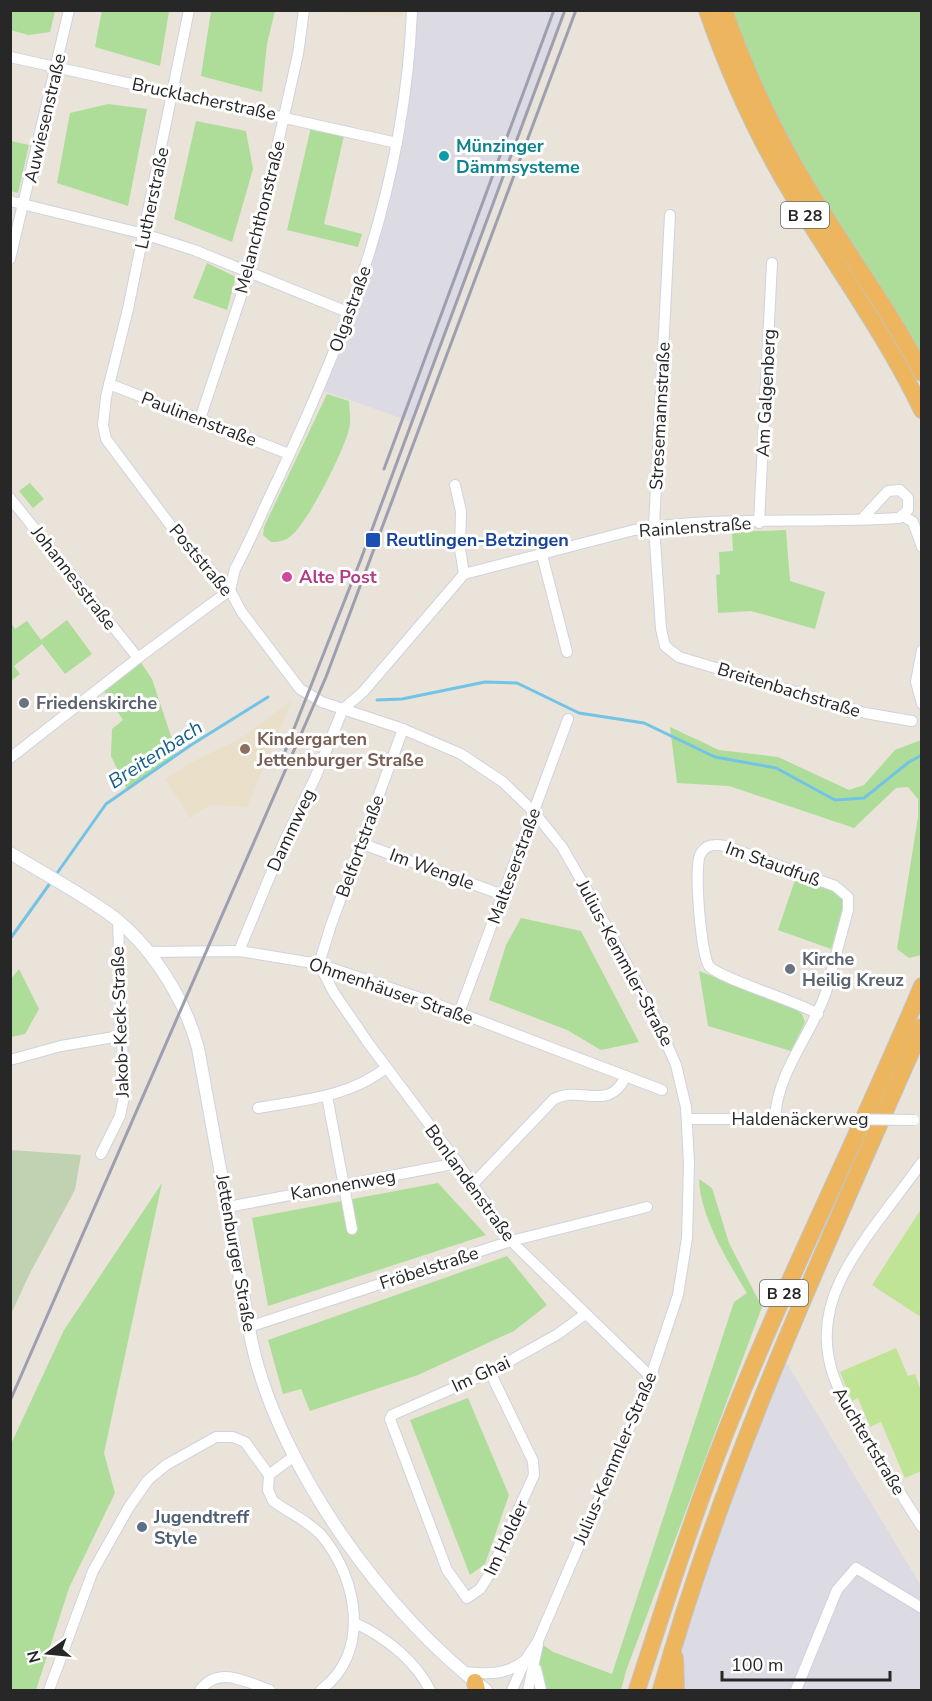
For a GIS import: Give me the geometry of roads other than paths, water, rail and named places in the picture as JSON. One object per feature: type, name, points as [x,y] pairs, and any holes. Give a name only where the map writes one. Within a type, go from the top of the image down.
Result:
[{"type":"highway","name":"B 28","points":[[707,10],[734,81],[769,152],[890,349],[921,410]]},
{"type":"highway","name":"B 28","points":[[724,10],[753,84],[783,146],[921,373]]},
{"type":"highway","name":"B 28","points":[[637,1690],[682,1550],[725,1434],[831,1185],[921,986]]},
{"type":"highway","name":"B 28","points":[[661,1690],[736,1462],[921,1027]]},
{"type":"highway","name":"B 28","points":[[675,1642],[676,1690]]},
{"type":"street","name":"Auwiesenstraße","points":[[10,259],[25,205],[69,10]]},
{"type":"street","name":"Lutherstraße","points":[[109,384],[144,234],[189,10]]},
{"type":"street","name":"Melanchthonstraße","points":[[200,419],[249,272],[285,117],[304,10]]},
{"type":"street","name":"Olgastraße","points":[[230,590],[235,569],[289,454],[350,313],[378,229],[397,143],[408,67],[412,10]]},
{"type":"street","name":"Brucklacherstraße","points":[[10,57],[397,143]]},
{"type":"street","points":[[10,201],[144,234],[194,249],[350,313]]},
{"type":"street","name":"Stresemannstraße","points":[[669,651],[662,640],[654,526],[670,215]]},
{"type":"street","name":"Am Galgenberg","points":[[759,523],[772,263]]},
{"type":"street","name":"Paulinenstraße","points":[[109,384],[289,454]]},
{"type":"street","name":"Poststraße","points":[[109,384],[103,425],[106,440],[191,551],[230,590],[241,611],[290,679],[312,696],[343,709]]},
{"type":"street","points":[[343,709],[363,692],[464,574],[460,549],[461,511],[455,485]]},
{"type":"street","points":[[862,519],[882,495],[894,489],[900,490],[908,498],[908,510],[903,516],[913,522],[921,547]]},
{"type":"street","name":"Johannesstraße","points":[[10,498],[138,658]]},
{"type":"street","name":"Rainlenstraße","points":[[464,574],[654,526],[903,516]]},
{"type":"street","points":[[542,555],[567,651]]},
{"type":"street","points":[[10,758],[230,590]]},
{"type":"street","points":[[921,650],[916,682],[921,704]]},
{"type":"street","name":"Breitenbachstraße","points":[[669,651],[679,657],[866,713],[912,721]]},
{"type":"street","name":"Julius-Kemmler-Straße","points":[[343,709],[403,729],[461,754],[482,767],[534,812],[575,868],[664,1033],[680,1077],[687,1119],[689,1182],[685,1256],[672,1316],[651,1377],[538,1641],[531,1663],[528,1690]]},
{"type":"street","name":"Dammweg","points":[[239,951],[279,852],[315,778],[343,709]]},
{"type":"street","name":"Malteserstraße","points":[[459,1013],[568,719]]},
{"type":"street","name":"Belfortstraße","points":[[320,964],[360,843],[403,729]]},
{"type":"street","name":"Im Wengle","points":[[360,843],[503,895]]},
{"type":"street","name":"Im Staudfuß","points":[[775,1118],[782,1080],[818,1014],[833,969],[848,910],[848,897],[835,886],[725,846],[717,844],[704,848],[700,854],[697,870],[704,951],[708,965],[720,974],[800,1004],[818,1014]]},
{"type":"street","name":"Jettenburger Straße","points":[[10,853],[118,921],[148,952],[178,1000],[195,1036],[249,1327],[262,1385],[294,1456],[378,1584],[429,1642],[475,1684],[531,1663]]},
{"type":"street","name":"Jakob-Keck-Straße","points":[[101,1154],[123,1105],[124,1063],[120,1036],[122,1024],[118,921]]},
{"type":"street","name":"Ohmenhäuser Straße","points":[[148,952],[239,951],[320,964],[459,1013],[662,1090]]},
{"type":"street","name":"Bonlandenstraße","points":[[320,964],[334,993],[386,1068],[473,1184],[511,1241],[651,1377]]},
{"type":"street","points":[[10,1060],[61,1046],[120,1036]]},
{"type":"street","points":[[258,1108],[327,1096],[356,1088],[386,1068]]},
{"type":"street","points":[[473,1184],[554,1099],[563,1095],[601,1097],[616,1092],[626,1076]]},
{"type":"street","points":[[327,1096],[352,1229]]},
{"type":"street","name":"Haldenäckerweg","points":[[687,1119],[918,1121]]},
{"type":"street","name":"Auchtertstraße","points":[[921,1162],[841,1280],[830,1311],[826,1335],[831,1374],[842,1400],[921,1527]]},
{"type":"street","name":"Kanonenweg","points":[[228,1207],[458,1163]]},
{"type":"street","name":"Fröbelstraße","points":[[249,1327],[511,1241],[647,1207]]},
{"type":"street","name":"Im Ghai","points":[[396,1434],[390,1419],[396,1411],[490,1372],[558,1334],[584,1314]]},
{"type":"street","name":"Im Holder","points":[[396,1434],[447,1570],[464,1597],[470,1598],[480,1589],[489,1575],[534,1475],[533,1461],[490,1372]]},
{"type":"street","points":[[49,1690],[93,1571],[129,1507],[148,1480],[165,1465],[216,1437],[233,1437],[245,1442],[269,1475],[268,1490],[273,1501],[315,1529],[333,1552],[351,1594],[355,1623],[352,1642],[335,1677],[321,1690]]},
{"type":"street","points":[[269,1475],[294,1456]]},
{"type":"street","points":[[796,1690],[837,1590],[856,1568],[921,1608]]},
{"type":"street","points":[[355,1623],[401,1653],[420,1674],[430,1690]]},
{"type":"street","name":"Julius-Kemmler-Straße","points":[[512,1690],[531,1663]]},
{"type":"street","name":"Julius-Kemmler-Straße","points":[[531,1663],[541,1690]]},
{"type":"street","points":[[200,1690],[210,1680],[223,1675],[270,1690]]},
{"type":"waterway","name":"Breitenbach","points":[[377,700],[402,699],[485,682],[517,683],[579,713],[644,723],[715,757],[776,768],[835,800],[864,798],[909,762],[922,755]]},
{"type":"waterway","name":"Breitenbach","points":[[55,876],[106,804],[191,745],[268,697]]},
{"type":"waterway","name":"Breitenbach","points":[[10,939],[51,882]]},
{"type":"railway","points":[[384,469],[554,10]]},
{"type":"railway","points":[[284,754],[361,559],[565,10]]},
{"type":"railway","points":[[10,1401],[326,677],[576,10]]},
{"type":"place","name":"Münzinger Dämmsysteme","points":[[444,156]]},
{"type":"place","name":"Reutlingen-Betzingen","points":[[373,540]]},
{"type":"place","name":"Alte Post","points":[[287,577]]},
{"type":"place","name":"Friedenskirche","points":[[24,703]]},
{"type":"place","name":"Kindergarten Jettenburger Straße","points":[[245,749]]},
{"type":"place","name":"Kirche Heilig Kreuz","points":[[790,969]]},
{"type":"place","name":"Jugendtreff Style","points":[[142,1527]]}]
